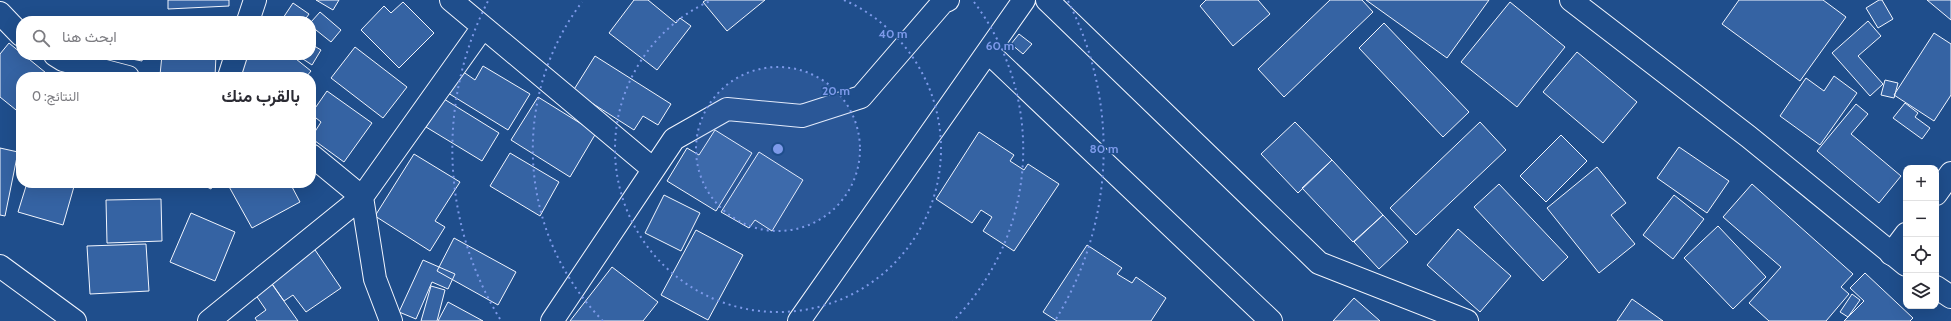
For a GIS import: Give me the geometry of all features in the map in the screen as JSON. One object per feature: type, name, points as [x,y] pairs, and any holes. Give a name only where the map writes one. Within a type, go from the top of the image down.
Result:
[{"type":"street","points":[[250,16],[255,0]]},
{"type":"street","points":[[451,0],[653,170]]},
{"type":"street","points":[[552,321],[674,139],[727,109],[802,116],[862,97],[943,2],[948,0]]},
{"type":"street","points":[[799,321],[1024,0]]},
{"type":"street","points":[[1047,0],[1319,264],[1467,321]]},
{"type":"street","points":[[1571,0],[1748,137],[1899,260],[1905,237]]},
{"type":"street","points":[[0,13],[16,30]]},
{"type":"street","points":[[209,321],[362,198],[483,27]]},
{"type":"street","points":[[988,52],[1271,321]]},
{"type":"street","points":[[63,60],[109,72]]},
{"type":"street","points":[[231,72],[234,60]]},
{"type":"street","points":[[316,159],[362,198],[374,279],[391,321]]},
{"type":"street","points":[[1939,190],[1951,173]]},
{"type":"street","points":[[0,266],[75,321]]},
{"type":"street","points":[[1939,289],[1951,297]]},
{"type":"building","points":[[168,0],[229,0],[229,6],[168,9]]},
{"type":"building","points":[[316,0],[339,0],[333,10]]},
{"type":"building","points":[[634,0],[648,0],[676,23],[680,18],[691,26],[657,70],[609,33]]},
{"type":"building","points":[[706,0],[765,0],[727,31],[703,2]]},
{"type":"building","points":[[1206,0],[1258,0],[1270,14],[1233,46],[1200,6]]},
{"type":"building","points":[[1330,0],[1362,0],[1373,12],[1284,97],[1258,69]]},
{"type":"building","points":[[1366,0],[1489,0],[1447,58]]},
{"type":"building","points":[[1739,0],[1823,0],[1846,17],[1800,81],[1722,24]]},
{"type":"building","points":[[1879,0],[1882,0],[1893,19],[1878,28],[1866,8]]},
{"type":"building","points":[[1927,0],[1951,0],[1951,20]]},
{"type":"building","points":[[403,2],[434,33],[399,68],[361,30],[384,6],[391,13]]},
{"type":"building","points":[[1510,2],[1565,47],[1517,107],[1461,62]]},
{"type":"building","points":[[293,3],[309,14],[308,16],[284,16]]},
{"type":"building","points":[[320,12],[341,30],[331,42],[316,30],[316,16]]},
{"type":"building","points":[[1868,21],[1881,36],[1858,56],[1883,84],[1870,96],[1832,53]]},
{"type":"building","points":[[1384,23],[1469,112],[1443,137],[1359,48]]},
{"type":"building","points":[[1934,33],[1951,44],[1951,95],[1934,121],[1894,95]]},
{"type":"building","points":[[1019,34],[1032,44],[1023,54],[1011,44]]},
{"type":"building","points":[[9,43],[16,49],[16,60],[30,60],[45,72],[16,72],[16,110],[0,97],[0,54]]},
{"type":"building","points":[[316,47],[321,50],[316,58]]},
{"type":"building","points":[[355,47],[407,87],[383,118],[331,78]]},
{"type":"building","points":[[1577,52],[1637,102],[1603,143],[1543,92]]},
{"type":"building","points":[[595,56],[671,104],[658,125],[643,116],[634,130],[573,91]]},
{"type":"building","points":[[162,60],[216,60],[215,72],[160,72]]},
{"type":"building","points":[[242,60],[297,60],[311,71],[240,72],[236,69]]},
{"type":"building","points":[[304,60],[315,60],[312,65]]},
{"type":"building","points":[[483,66],[530,94],[508,130],[448,93],[462,71],[475,80]]},
{"type":"building","points":[[1834,76],[1857,93],[1820,145],[1780,116],[1806,78],[1824,91]]},
{"type":"building","points":[[1885,80],[1898,83],[1894,98],[1881,95]]},
{"type":"building","points":[[327,91],[372,123],[344,162],[316,142],[316,130],[321,122],[316,118],[316,107]]},
{"type":"building","points":[[538,97],[596,133],[570,177],[511,140]]},
{"type":"building","points":[[444,99],[499,133],[482,161],[426,127]]},
{"type":"building","points":[[1905,103],[1918,113],[1915,117],[1930,128],[1922,139],[1893,118]]},
{"type":"building","points":[[1856,104],[1868,114],[1851,134],[1901,176],[1879,203],[1817,151]]},
{"type":"building","points":[[1295,122],[1332,160],[1298,193],[1261,154]]},
{"type":"building","points":[[1480,122],[1506,150],[1416,235],[1390,208]]},
{"type":"building","points":[[715,130],[752,153],[716,211],[667,181],[687,148],[699,155]]},
{"type":"building","points":[[979,132],[1014,155],[1010,161],[1024,170],[1028,164],[1059,184],[1014,251],[983,231],[992,217],[981,210],[972,223],[936,199]]},
{"type":"building","points":[[1561,135],[1587,161],[1546,202],[1520,176]]},
{"type":"building","points":[[1679,147],[1729,181],[1707,213],[1657,178]]},
{"type":"building","points":[[0,148],[16,152],[16,162],[5,216],[0,215]]},
{"type":"building","points":[[759,152],[803,180],[772,231],[755,220],[749,228],[721,212]]},
{"type":"building","points":[[510,153],[559,182],[540,216],[490,186]]},
{"type":"building","points":[[414,154],[460,182],[435,221],[445,227],[430,251],[375,216]]},
{"type":"building","points":[[1332,160],[1383,215],[1353,242],[1302,188]]},
{"type":"building","points":[[1597,167],[1626,203],[1611,215],[1635,244],[1599,273],[1547,208]]},
{"type":"building","points":[[1499,184],[1568,257],[1543,281],[1474,207]]},
{"type":"building","points":[[1752,184],[1853,274],[1841,287],[1849,294],[1826,321],[1769,321],[1749,303],[1781,267],[1723,217]]},
{"type":"building","points":[[25,188],[74,188],[63,225],[18,212]]},
{"type":"building","points":[[230,188],[293,188],[300,202],[252,228]]},
{"type":"building","points":[[664,195],[700,213],[681,251],[645,233]]},
{"type":"building","points":[[1674,195],[1704,219],[1673,259],[1643,235]]},
{"type":"building","points":[[161,199],[162,241],[107,243],[106,200]]},
{"type":"building","points":[[191,213],[235,232],[215,281],[170,262]]},
{"type":"building","points":[[1383,215],[1408,242],[1379,269],[1354,242]]},
{"type":"building","points":[[1718,226],[1766,277],[1733,309],[1684,258]]},
{"type":"building","points":[[1458,229],[1511,276],[1480,312],[1427,265]]},
{"type":"building","points":[[696,230],[743,255],[708,320],[661,295]]},
{"type":"building","points":[[454,238],[516,272],[498,305],[437,271]]},
{"type":"building","points":[[146,244],[149,291],[90,294],[87,246]]},
{"type":"building","points":[[311,244],[341,288],[306,312],[293,295],[284,301],[266,275]]},
{"type":"building","points":[[1087,245],[1122,268],[1117,274],[1132,283],[1136,277],[1166,298],[1151,321],[1057,321],[1043,312]]},
{"type":"building","points":[[423,260],[455,274],[448,289],[432,282],[416,319],[399,312]]},
{"type":"building","points":[[612,267],[658,302],[643,321],[570,321]]},
{"type":"building","points":[[1865,273],[1913,318],[1910,321],[1844,321],[1864,301],[1850,288]]},
{"type":"building","points":[[269,280],[298,321],[257,321],[255,318],[266,310],[253,291]]},
{"type":"building","points":[[431,286],[445,290],[437,321],[421,321]]},
{"type":"building","points":[[1852,294],[1860,300],[1848,317],[1840,312]]},
{"type":"building","points":[[1354,298],[1380,321],[1333,321]]},
{"type":"building","points":[[1632,299],[1663,321],[1617,321]]},
{"type":"building","points":[[448,302],[483,321],[438,321]]}]
